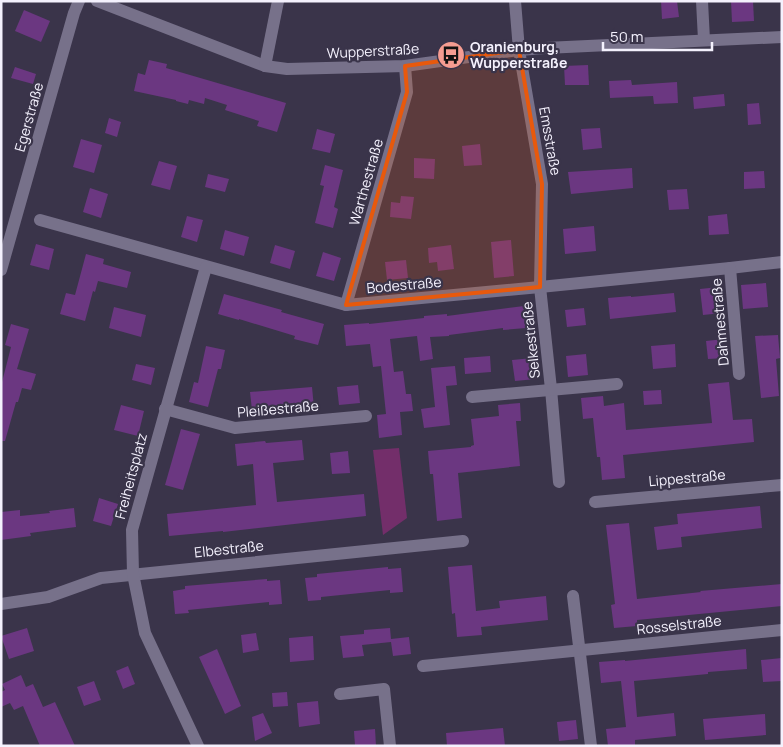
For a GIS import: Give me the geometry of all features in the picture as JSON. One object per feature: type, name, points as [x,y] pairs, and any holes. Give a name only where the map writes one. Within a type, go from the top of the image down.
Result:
[{"type":"street","name":"Egerstraße","points":[[1,270],[71,23],[79,1]]},
{"type":"street","name":"Wupperstraße","points":[[97,1],[265,66],[288,69],[405,66],[519,50],[782,37]]},
{"type":"street","points":[[265,66],[278,1]]},
{"type":"street","name":"Emsstraße","points":[[516,1],[519,50],[542,184],[540,287]]},
{"type":"street","points":[[702,1],[704,40]]},
{"type":"street","name":"Warthestraße","points":[[346,305],[407,92],[405,66]]},
{"type":"street","name":"Bodestraße","points":[[40,220],[346,305],[782,262]]},
{"type":"street","name":"Freiheitsplatz","points":[[198,746],[145,633],[133,574],[132,530],[206,267]]},
{"type":"street","name":"Dahmestraße","points":[[730,268],[739,374]]},
{"type":"street","name":"Selkestraße","points":[[540,287],[551,389],[558,482]]},
{"type":"street","name":"Selkestraße","points":[[472,396],[616,384]]},
{"type":"street","name":"Pleißestraße","points":[[165,409],[235,428],[366,416]]},
{"type":"street","name":"Lippestraße","points":[[595,502],[782,484]]},
{"type":"street","name":"Elbestraße","points":[[1,604],[48,597],[101,578],[463,541]]},
{"type":"street","points":[[573,596],[591,746]]},
{"type":"street","name":"Rosselstraße","points":[[423,666],[782,630]]},
{"type":"street","points":[[340,694],[384,689],[390,746]]},
{"type":"highlighted area","points":[[519,50],[542,184],[540,287],[346,305],[407,92],[405,66]]},
{"type":"shaded area","points":[[399,448],[407,518],[383,535],[373,450]]},
{"type":"building","points":[[661,1],[677,1],[679,17],[662,19]]},
{"type":"building","points":[[731,1],[753,1],[754,21],[732,22]]},
{"type":"building","points":[[24,10],[50,21],[41,42],[15,31]]},
{"type":"building","points":[[149,60],[167,64],[166,68],[286,103],[277,132],[257,126],[259,121],[225,110],[227,105],[205,98],[204,104],[189,100],[188,104],[134,91],[138,73],[145,75]]},
{"type":"building","points":[[588,65],[589,85],[565,85],[564,66]]},
{"type":"building","points":[[15,67],[36,74],[33,84],[11,78]]},
{"type":"building","points":[[631,80],[632,85],[677,82],[678,103],[654,104],[653,96],[610,98],[609,81]]},
{"type":"building","points":[[724,94],[725,106],[694,109],[693,97]]},
{"type":"building","points":[[759,103],[761,124],[748,125],[747,104]]},
{"type":"building","points":[[109,118],[121,122],[117,137],[105,133]]},
{"type":"building","points":[[600,128],[602,148],[583,150],[581,129]]},
{"type":"building","points":[[317,129],[335,134],[330,153],[312,149]]},
{"type":"building","points":[[81,139],[102,145],[94,173],[73,167]]},
{"type":"building","points":[[480,144],[482,165],[464,166],[462,146]]},
{"type":"building","points":[[414,158],[435,159],[434,179],[414,178]]},
{"type":"building","points":[[159,161],[177,166],[170,190],[151,185]]},
{"type":"building","points":[[325,165],[343,170],[334,207],[338,209],[333,228],[315,223],[324,186],[320,185]]},
{"type":"building","points":[[632,168],[633,188],[571,194],[568,172]]},
{"type":"building","points":[[764,171],[765,188],[744,189],[744,172]]},
{"type":"building","points":[[208,174],[229,179],[225,192],[205,187]]},
{"type":"building","points":[[90,188],[108,194],[101,218],[83,212]]},
{"type":"building","points":[[687,189],[689,209],[669,210],[667,190]]},
{"type":"building","points":[[401,196],[414,197],[411,219],[390,217],[391,202],[400,203]]},
{"type":"building","points":[[727,214],[729,234],[709,235],[708,216]]},
{"type":"building","points":[[187,216],[203,220],[197,242],[181,237]]},
{"type":"building","points":[[594,226],[596,251],[565,254],[563,229]]},
{"type":"building","points":[[225,230],[249,237],[244,256],[220,249]]},
{"type":"building","points":[[511,240],[514,276],[494,278],[491,242]]},
{"type":"building","points":[[36,244],[54,249],[49,270],[30,265]]},
{"type":"building","points":[[275,245],[295,251],[290,269],[270,263]]},
{"type":"building","points":[[451,245],[454,269],[438,271],[437,262],[429,263],[428,248]]},
{"type":"building","points":[[323,252],[341,258],[334,281],[316,276]]},
{"type":"building","points":[[86,254],[104,259],[103,264],[131,272],[127,288],[98,281],[95,292],[93,291],[85,321],[60,314],[66,293],[75,295]]},
{"type":"building","points":[[406,260],[408,278],[387,280],[385,262]]},
{"type":"building","points":[[766,283],[768,307],[743,309],[741,285]]},
{"type":"building","points":[[719,287],[722,313],[703,315],[700,289]]},
{"type":"building","points":[[674,293],[676,312],[610,319],[608,298]]},
{"type":"building","points":[[224,294],[324,324],[318,345],[294,339],[295,336],[218,314]]},
{"type":"building","points":[[524,306],[526,328],[503,330],[503,328],[430,337],[433,359],[420,361],[417,336],[390,339],[394,372],[403,371],[406,394],[411,394],[413,411],[400,412],[402,435],[379,438],[377,415],[386,414],[381,366],[373,367],[370,344],[346,346],[344,325],[424,318],[424,316],[447,314],[447,316]]},
{"type":"building","points":[[114,307],[146,315],[141,337],[109,328]]},
{"type":"building","points":[[584,308],[586,325],[567,327],[565,310]]},
{"type":"building","points":[[11,324],[29,329],[17,369],[36,374],[31,390],[22,388],[5,441],[1,441],[1,386],[11,347],[5,345]]},
{"type":"building","points":[[778,335],[780,358],[776,359],[779,396],[761,398],[755,336]]},
{"type":"building","points":[[724,339],[726,358],[708,359],[706,341]]},
{"type":"building","points":[[675,344],[676,367],[653,369],[651,346]]},
{"type":"building","points":[[206,346],[225,350],[221,369],[218,369],[208,407],[189,402],[194,382],[198,383]]},
{"type":"building","points":[[586,354],[588,375],[568,377],[566,356]]},
{"type":"building","points":[[490,356],[491,372],[465,374],[464,358]]},
{"type":"building","points":[[533,358],[536,379],[515,381],[512,360]]},
{"type":"building","points":[[136,364],[155,368],[151,385],[132,380]]},
{"type":"building","points":[[455,366],[457,385],[446,386],[450,425],[424,428],[421,409],[435,407],[431,368]]},
{"type":"building","points":[[729,382],[733,420],[752,419],[754,442],[623,455],[625,478],[602,480],[600,457],[597,457],[593,418],[583,419],[581,398],[603,396],[604,406],[624,403],[626,430],[712,423],[708,384]]},
{"type":"building","points":[[358,385],[360,403],[339,405],[337,387]]},
{"type":"building","points":[[312,387],[314,408],[291,410],[291,406],[252,410],[250,392]]},
{"type":"building","points":[[661,390],[662,404],[644,405],[643,391]]},
{"type":"building","points":[[520,403],[521,421],[516,421],[520,466],[458,473],[462,518],[437,521],[433,474],[430,474],[428,451],[471,447],[474,445],[471,419],[499,416],[498,405]]},
{"type":"building","points":[[121,405],[144,411],[138,436],[114,430]]},
{"type":"building","points":[[181,429],[200,434],[183,490],[165,485]]},
{"type":"building","points":[[302,440],[304,460],[273,463],[277,502],[364,494],[366,516],[169,536],[167,514],[256,505],[253,464],[237,466],[235,444]]},
{"type":"building","points":[[348,451],[350,473],[332,474],[330,453]]},
{"type":"building","points":[[99,498],[118,504],[111,526],[93,521]]},
{"type":"building","points":[[760,506],[762,528],[681,537],[682,547],[657,550],[654,527],[678,524],[677,514]]},
{"type":"building","points":[[74,508],[76,527],[30,533],[31,536],[1,540],[1,512],[20,510],[20,516]]},
{"type":"building","points":[[629,523],[637,599],[782,584],[782,606],[637,620],[637,626],[614,628],[611,605],[615,604],[606,525]]},
{"type":"building","points":[[472,565],[476,611],[500,608],[499,601],[546,596],[548,620],[481,627],[482,635],[457,637],[455,613],[452,614],[448,567]]},
{"type":"building","points":[[388,567],[388,569],[401,568],[403,592],[390,593],[390,590],[321,597],[321,600],[308,601],[305,578],[317,577],[317,574]]},
{"type":"building","points":[[267,579],[267,581],[280,580],[282,604],[269,605],[269,602],[188,610],[189,613],[175,614],[173,591],[185,589],[185,586]]},
{"type":"building","points":[[27,628],[34,651],[9,659],[1,636]]},
{"type":"building","points":[[390,628],[391,639],[409,637],[411,654],[393,656],[391,642],[362,645],[364,656],[343,658],[340,636],[364,634],[364,630]]},
{"type":"building","points":[[256,633],[259,650],[243,653],[241,635]]},
{"type":"building","points":[[313,636],[314,660],[290,662],[289,638]]},
{"type":"building","points":[[217,649],[241,706],[225,714],[199,657]]},
{"type":"building","points":[[746,649],[747,669],[634,681],[637,717],[674,713],[676,736],[635,740],[635,746],[608,746],[606,729],[626,727],[621,681],[601,683],[599,662]]},
{"type":"building","points":[[782,658],[782,681],[763,682],[761,660]]},
{"type":"building","points":[[128,666],[135,684],[123,689],[116,671]]},
{"type":"building","points":[[21,675],[26,687],[33,684],[43,707],[55,702],[75,746],[40,746],[23,706],[14,710],[10,703],[1,707],[1,692],[5,690],[2,684]]},
{"type":"building","points":[[94,681],[101,700],[84,706],[77,687]]},
{"type":"building","points":[[287,692],[288,706],[273,707],[272,693]]},
{"type":"building","points":[[318,701],[320,724],[299,727],[297,703]]},
{"type":"building","points":[[263,713],[272,733],[255,741],[252,717]]},
{"type":"building","points":[[765,714],[766,735],[705,740],[703,719]]},
{"type":"building","points":[[576,720],[578,739],[559,741],[557,722]]},
{"type":"building","points":[[503,728],[505,746],[447,746],[446,733]]},
{"type":"building","points":[[375,729],[376,746],[355,746],[354,731]]},
{"type":"place","name":"Oranienburg, Wupperstraße","points":[[451,55]]}]
